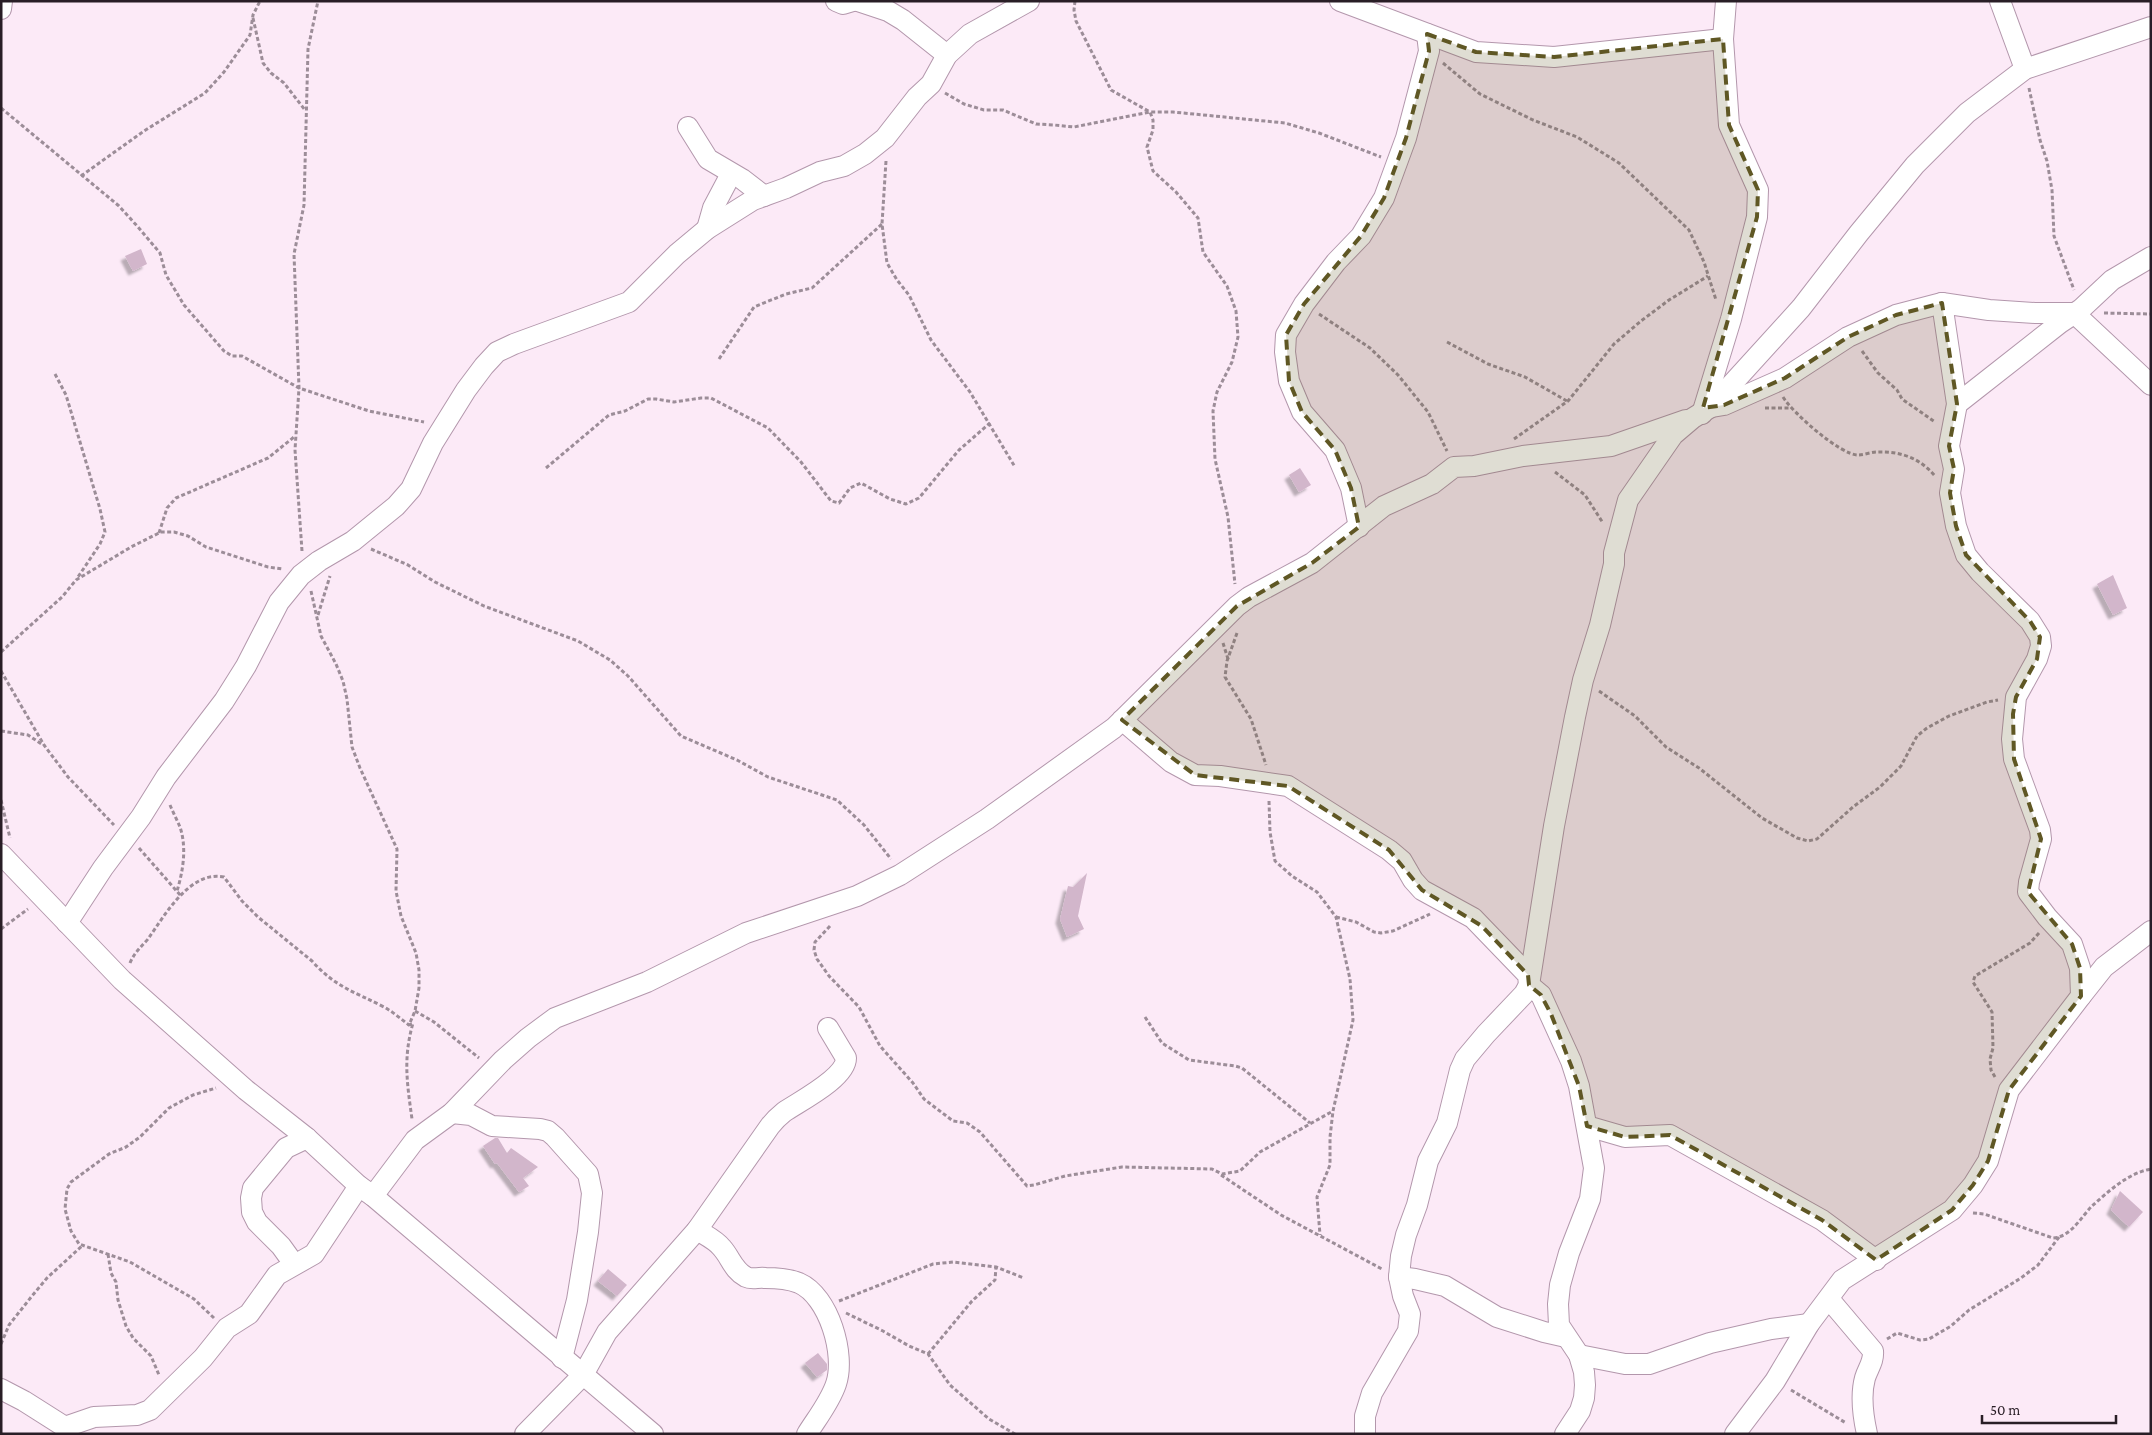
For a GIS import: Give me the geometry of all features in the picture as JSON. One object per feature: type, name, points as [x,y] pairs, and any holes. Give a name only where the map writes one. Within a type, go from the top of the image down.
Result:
[{"type":"street","points":[[1,9],[2,1]]},
{"type":"street","points":[[836,1],[843,4],[853,1]]},
{"type":"street","points":[[858,1],[888,11],[903,20],[947,55]]},
{"type":"street","points":[[67,923],[103,868],[141,817],[166,777],[224,701],[246,666],[279,602],[302,574],[347,544],[396,506],[411,489],[447,419],[484,366],[498,352],[514,344],[629,302],[677,254],[707,229],[753,200],[786,188],[820,172],[844,166],[865,154],[885,138],[916,97],[931,84],[947,55],[970,34],[1029,1]]},
{"type":"street","points":[[1340,1],[1428,42],[1476,52],[1554,57],[1723,39]]},
{"type":"street","points":[[1702,413],[1726,335],[1757,217],[1758,190],[1729,125],[1723,39],[1726,1]]},
{"type":"street","points":[[2000,1],[2025,69]]},
{"type":"street","points":[[1365,1434],[1365,1416],[1372,1393],[1405,1339],[1409,1326],[1410,1314],[1399,1277],[1401,1256],[1428,1161],[1447,1123],[1460,1070],[1475,1046],[1524,994],[1529,985],[1554,826],[1583,680],[1600,625],[1614,564],[1614,553],[1628,500],[1673,434],[1702,413],[1801,308],[1915,165],[1967,113],[2025,69],[2151,27]]},
{"type":"street","points":[[1359,527],[1351,488],[1335,450],[1302,412],[1289,381],[1286,335],[1304,304],[1336,262],[1361,236],[1384,198],[1398,164],[1428,42]]},
{"type":"street","points":[[688,127],[708,159],[764,196]]},
{"type":"street","points":[[707,229],[713,208],[731,174]]},
{"type":"street","points":[[1957,404],[2078,311],[2112,280],[2151,257]]},
{"type":"street","points":[[1942,303],[1957,404],[1949,446],[1954,469],[1950,493],[1956,526],[1966,555],[1980,572],[2030,621],[2040,637],[2041,646],[2037,659],[2016,697],[2013,714],[2012,739],[2014,759],[2040,830],[2041,839],[2028,892],[2047,917],[2072,944],[2080,968],[2081,996]]},
{"type":"street","points":[[1,1389],[65,1427],[94,1417],[144,1413],[168,1393],[203,1358],[227,1328],[244,1319],[277,1275],[294,1264],[307,1259],[318,1250],[351,1194],[366,1191],[415,1140],[452,1113],[493,1070],[528,1038],[555,1018],[647,982],[746,933],[857,896],[900,875],[987,819],[1114,728],[1237,606],[1312,563],[1384,506],[1432,484],[1454,468],[1523,456],[1611,446],[1724,406],[1785,378],[1848,338],[1896,315],[1942,303],[1998,310],[2078,311],[2151,385]]},
{"type":"street","points":[[1122,720],[1171,762],[1195,775],[1220,776],[1288,786],[1389,850],[1402,861],[1413,880],[1422,890],[1460,909],[1478,922],[1528,975],[1529,985],[1541,995],[1560,1033],[1579,1086],[1594,1176],[1586,1213],[1569,1253],[1560,1285],[1559,1325],[1579,1355],[1584,1372],[1584,1398],[1580,1412],[1565,1434]]},
{"type":"street","points":[[6,860],[122,980],[246,1090],[307,1138],[366,1191],[653,1434]]},
{"type":"street","points":[[1735,1434],[1775,1381],[1809,1324],[1842,1280],[1952,1210],[1973,1185],[1988,1161],[2009,1090],[2104,968],[2151,931]]},
{"type":"street","points":[[525,1434],[583,1375],[607,1332],[697,1230],[770,1126],[783,1113],[826,1085],[839,1073],[846,1062],[846,1058],[828,1028]]},
{"type":"street","points":[[452,1113],[471,1115],[492,1126],[540,1128],[548,1131],[556,1137],[588,1174],[592,1193],[588,1232],[577,1300],[562,1358]]},
{"type":"street","points":[[1587,1126],[1626,1137],[1670,1135],[1822,1220],[1876,1260]]},
{"type":"street","points":[[294,1264],[281,1246],[257,1222],[252,1212],[251,1198],[257,1183],[286,1148],[307,1138]]},
{"type":"street","points":[[697,1230],[720,1246],[734,1267],[746,1277],[751,1279],[763,1277],[784,1280],[798,1283],[808,1288],[822,1306],[831,1322],[840,1363],[836,1384],[827,1403],[807,1434]]},
{"type":"street","points":[[1399,1277],[1445,1286],[1498,1316],[1544,1332],[1566,1337]]},
{"type":"street","points":[[1829,1299],[1872,1349],[1874,1357],[1865,1379],[1861,1431]]},
{"type":"street","points":[[1579,1355],[1625,1364],[1649,1364],[1710,1343],[1771,1329],[1809,1324]]},
{"type":"path","points":[[81,176],[144,131],[205,93],[224,72],[250,35],[253,15],[260,1]]},
{"type":"path","points":[[318,1],[308,49],[304,205],[294,254],[299,388],[294,436],[302,574],[311,592],[321,636],[336,664],[342,681],[355,754],[397,849],[397,900],[400,916],[416,953],[419,970],[419,988],[415,1011],[409,1025]]},
{"type":"path","points":[[1075,1],[1076,21],[1111,90],[1150,112],[1153,120],[1153,130],[1147,147],[1153,171],[1176,192],[1198,218],[1203,252],[1228,286],[1236,311],[1238,336],[1232,362],[1216,392],[1213,411],[1215,459],[1228,517],[1239,622],[1227,662],[1225,677],[1251,719],[1266,765],[1269,783],[1270,832],[1275,861],[1292,876],[1317,892],[1336,917],[1350,979],[1353,1020],[1334,1111],[1330,1137],[1330,1165],[1317,1197],[1320,1235]]},
{"type":"path","points":[[253,15],[263,63],[271,73],[284,83],[306,110]]},
{"type":"path","points":[[1428,42],[1480,94],[1533,120],[1578,137],[1619,163],[1689,230],[1708,276],[1726,335]]},
{"type":"path","points":[[2025,69],[2040,140],[2049,171],[2052,190],[2054,236],[2078,311],[2151,314]]},
{"type":"path","points":[[931,84],[964,104],[984,110],[1003,110],[1036,124],[1074,127],[1150,112],[1173,112],[1285,123],[1319,133],[1398,164]]},
{"type":"path","points":[[1,108],[119,206],[160,253],[166,275],[184,304],[224,351],[232,356],[242,356],[299,388],[369,411],[426,422],[447,419]]},
{"type":"path","points":[[885,138],[882,224],[887,263],[908,295],[931,340],[970,392],[1015,467]]},
{"type":"path","points":[[719,358],[754,306],[786,294],[812,288],[882,224]]},
{"type":"path","points":[[1513,439],[1568,401],[1614,344],[1669,300],[1708,276]]},
{"type":"path","points":[[1304,304],[1352,334],[1370,348],[1398,375],[1428,412],[1454,468]]},
{"type":"path","points":[[1848,338],[1866,355],[1878,373],[1897,390],[1902,399],[1938,425],[1949,446]]},
{"type":"path","points":[[1447,342],[1488,364],[1525,377],[1568,401]]},
{"type":"path","points":[[1,652],[62,597],[100,544],[105,532],[66,395],[54,374]]},
{"type":"path","points":[[1785,378],[1782,382],[1781,392],[1790,408],[1830,442],[1846,452],[1857,455],[1876,452],[1903,455],[1925,464],[1950,493]]},
{"type":"path","points":[[546,468],[609,415],[625,411],[648,399],[674,402],[711,398],[768,428],[801,462],[831,501],[839,502],[850,488],[861,483],[890,499],[906,504],[919,498],[959,450],[990,423]]},
{"type":"path","points":[[158,534],[167,508],[176,498],[268,458],[294,436]]},
{"type":"path","points":[[1549,469],[1585,495],[1605,528],[1614,553]]},
{"type":"path","points":[[76,580],[131,547],[158,534],[174,532],[188,536],[206,547],[268,567],[302,574]]},
{"type":"path","points":[[317,616],[347,544],[408,566],[435,582],[484,606],[578,641],[610,660],[628,676],[681,736],[738,760],[768,777],[837,800],[864,825],[884,849],[900,875]]},
{"type":"path","points":[[1,671],[44,745],[88,799],[145,853],[181,896]]},
{"type":"path","points":[[1583,680],[1635,716],[1666,747],[1705,773],[1762,818],[1779,830],[1808,841],[1817,839],[1853,807],[1880,788],[1901,766],[1917,736],[1927,728],[1949,716],[1987,702],[2016,697]]},
{"type":"path","points":[[1,732],[28,735],[44,745]]},
{"type":"path","points":[[166,777],[166,792],[183,843],[182,875],[176,891]]},
{"type":"path","points":[[1,800],[11,839],[6,860]]},
{"type":"path","points":[[122,980],[134,954],[181,896],[190,888],[214,875],[224,877],[242,901],[258,917],[296,947],[342,988],[385,1008],[409,1025]]},
{"type":"path","points":[[1,929],[29,908],[51,906]]},
{"type":"path","points":[[1336,917],[1356,922],[1374,932],[1381,933],[1393,932],[1427,915],[1445,910],[1460,909]]},
{"type":"path","points":[[2009,1090],[1995,1077],[1991,1070],[1990,1059],[1993,1048],[1992,1012],[1973,979],[2030,943],[2040,933],[2047,917]]},
{"type":"path","points":[[834,919],[816,942],[814,950],[817,959],[829,976],[859,1007],[880,1046],[913,1083],[924,1099],[953,1121],[967,1123],[980,1132],[1027,1186],[1065,1176],[1122,1167],[1212,1169],[1222,1174],[1240,1171],[1260,1152],[1334,1111]]},
{"type":"path","points":[[415,1011],[434,1022],[493,1070]]},
{"type":"path","points":[[1145,1018],[1162,1043],[1189,1060],[1242,1068],[1310,1123]]},
{"type":"path","points":[[409,1025],[413,1022],[408,1041],[406,1076],[415,1140]]},
{"type":"path","points":[[217,1088],[193,1095],[170,1108],[140,1137],[110,1154],[71,1182],[67,1189],[65,1209],[71,1232],[79,1244],[130,1262],[194,1299],[227,1328]]},
{"type":"path","points":[[1212,1169],[1281,1215],[1399,1277]]},
{"type":"path","points":[[1872,1349],[1894,1334],[1901,1334],[1920,1340],[1929,1339],[1951,1326],[1969,1310],[2021,1278],[2038,1265],[2059,1237],[2075,1226],[2091,1207],[2133,1173],[2151,1169]]},
{"type":"path","points":[[1952,1210],[1984,1214],[2053,1238],[2059,1237]]},
{"type":"path","points":[[1,1344],[9,1325],[32,1296],[47,1278],[83,1245]]},
{"type":"path","points":[[108,1254],[126,1326],[133,1338],[151,1356],[168,1393]]},
{"type":"path","points":[[822,1306],[837,1302],[933,1264],[953,1262],[996,1267],[1024,1278]]},
{"type":"path","points":[[928,1354],[972,1301],[994,1280],[996,1267]]},
{"type":"path","points":[[822,1306],[854,1316],[909,1346],[928,1354],[950,1386],[989,1419],[1015,1434]]},
{"type":"path","points":[[1775,1381],[1861,1431]]},
{"type":"highlighted area","points":[[1427,34],[1476,52],[1554,57],[1723,39],[1729,125],[1758,190],[1757,217],[1703,408],[1724,405],[1785,378],[1848,337],[1896,315],[1942,303],[1957,404],[1949,446],[1954,469],[1950,493],[1956,526],[1966,555],[2030,621],[2040,637],[2037,659],[2016,697],[2013,714],[2014,759],[2041,839],[2028,892],[2072,944],[2080,968],[2081,996],[2009,1090],[1988,1161],[1973,1185],[1952,1210],[1876,1260],[1822,1220],[1670,1135],[1625,1137],[1587,1126],[1579,1086],[1551,1014],[1541,995],[1529,985],[1528,975],[1482,926],[1422,890],[1389,850],[1288,786],[1195,775],[1122,720],[1237,606],[1312,563],[1359,527],[1351,488],[1335,450],[1302,412],[1289,381],[1286,335],[1304,304],[1361,236],[1384,198],[1406,138],[1429,51]]},
{"type":"building","points":[[141,249],[147,264],[133,271],[125,256]]},
{"type":"building","points":[[1300,468],[1311,485],[1299,492],[1289,475]]},
{"type":"building","points":[[2113,575],[2127,608],[2113,615],[2097,584]]},
{"type":"building","points":[[1087,873],[1078,916],[1084,929],[1067,937],[1060,919],[1068,886],[1073,887]]},
{"type":"building","points":[[498,1138],[507,1153],[511,1148],[538,1167],[523,1178],[529,1186],[519,1192],[497,1163],[495,1164],[483,1146]]},
{"type":"building","points":[[2120,1191],[2143,1212],[2129,1227],[2111,1210]]},
{"type":"building","points":[[608,1269],[627,1285],[617,1296],[598,1281]]},
{"type":"building","points":[[818,1353],[827,1364],[827,1370],[817,1377],[805,1363]]}]
